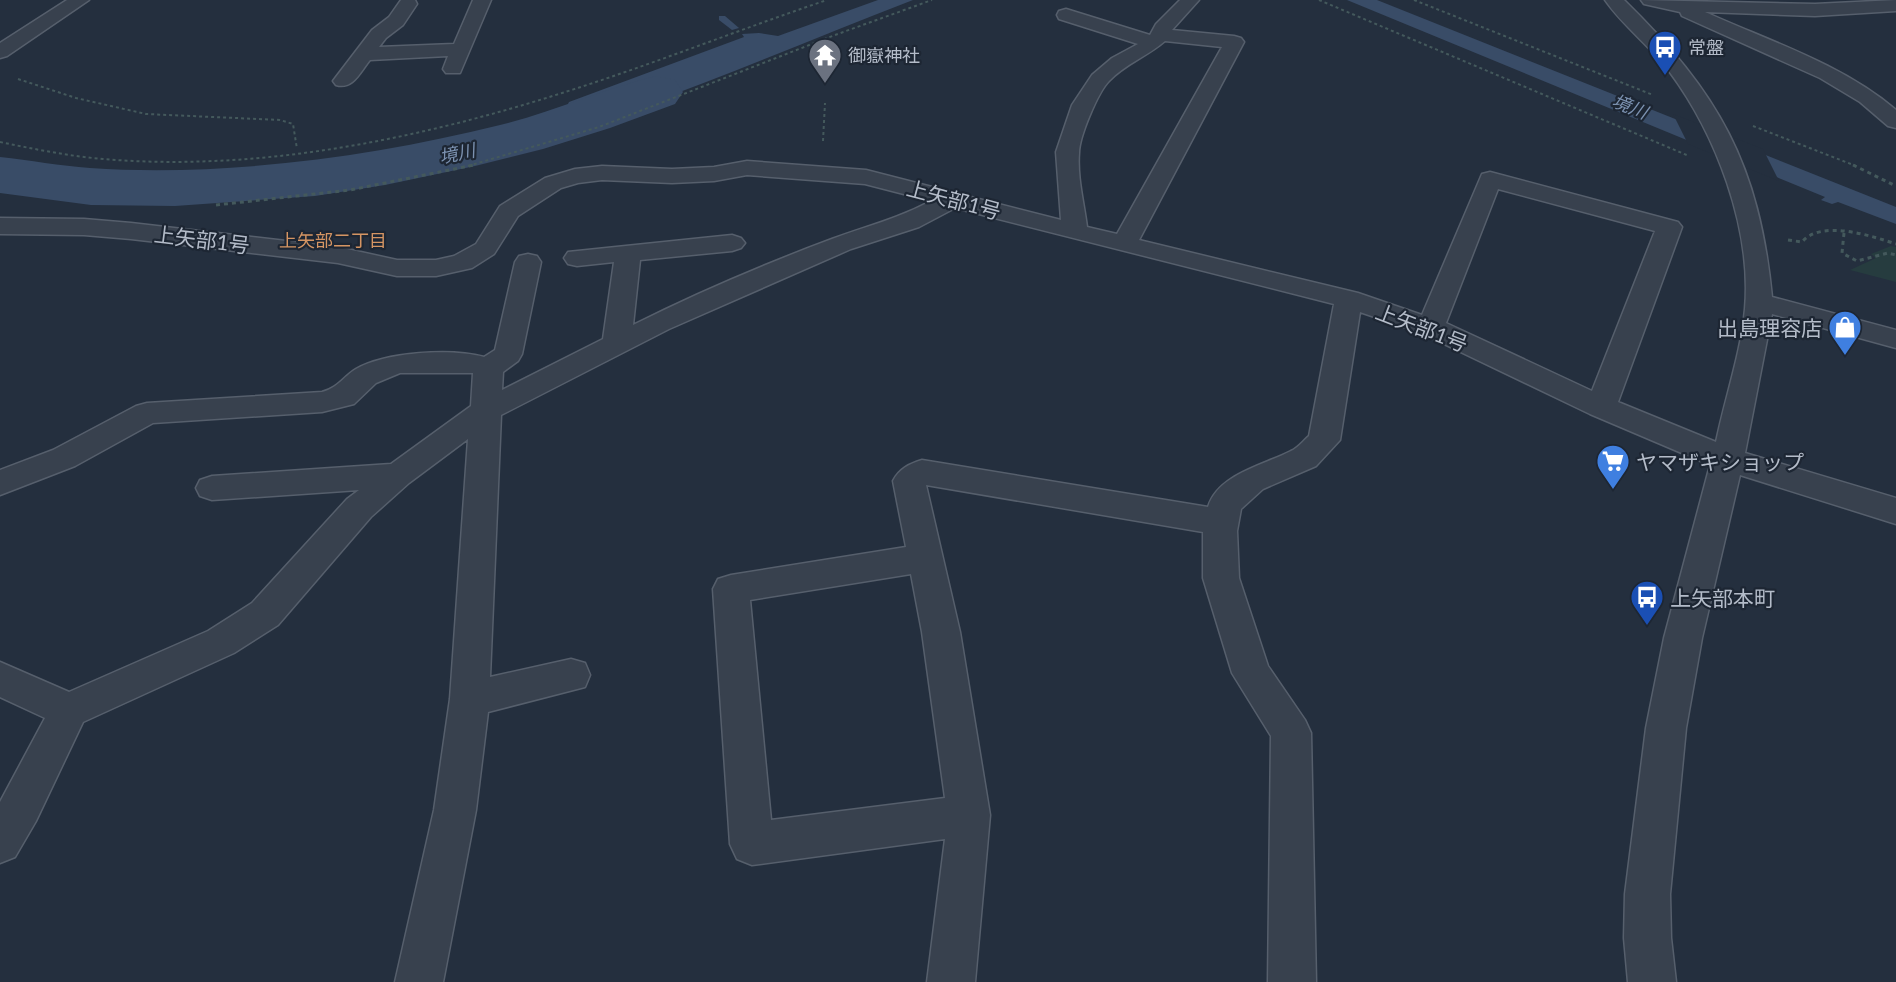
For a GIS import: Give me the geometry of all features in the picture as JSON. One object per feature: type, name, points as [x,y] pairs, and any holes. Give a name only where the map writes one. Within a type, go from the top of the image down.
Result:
[{"type":"street","points":[[0,52],[80,0]]},
{"type":"street","points":[[364,54],[457,59],[482,0]]},
{"type":"street","points":[[1075,231],[1067,152],[1083,105],[1099,79],[1119,62],[1144,49],[1157,38],[1163,28],[1190,0]]},
{"type":"street","points":[[1614,0],[1676,64],[1711,118],[1741,182],[1753,236],[1759,302],[1753,344],[1728,459],[1670,702],[1650,860],[1647,952],[1652,982]]},
{"type":"street","points":[[1650,0],[1680,6],[1815,10],[1896,5]]},
{"type":"street","points":[[1680,6],[1709,22],[1827,74],[1868,98],[1896,121]]},
{"type":"street","points":[[343,81],[379,34],[404,9],[375,15]]},
{"type":"street","points":[[1066,15],[1157,38],[1234,42],[1124,244]]},
{"type":"street","name":"上矢部1号","points":[[0,226],[28,225],[131,231],[338,255],[398,268],[436,268],[463,262],[485,249],[510,211],[536,193],[553,183],[584,175],[602,173],[672,176],[714,174],[747,168],[866,177],[1348,299],[1431,327],[1601,408],[1728,459],[1896,511]]},
{"type":"street","points":[[1431,327],[1490,179],[1669,227],[1601,408]]},
{"type":"street","points":[[0,842],[21,807],[69,710],[221,642],[265,614],[359,508],[398,475],[486,410],[616,344],[756,279],[842,244],[910,222],[953,199]]},
{"type":"street","points":[[0,250],[28,225]]},
{"type":"street","points":[[577,258],[732,243]]},
{"type":"street","points":[[616,344],[628,253]]},
{"type":"street","points":[[488,368],[508,354],[528,262]]},
{"type":"street","points":[[1292,982],[1291,733],[1251,673],[1221,578],[1222,522],[1224,504],[1251,481],[1305,458],[1324,440],[1348,299]]},
{"type":"street","points":[[1759,302],[1896,339]]},
{"type":"street","points":[[0,483],[64,458],[147,413],[322,402],[343,398],[366,376],[398,364],[470,363],[488,368]]},
{"type":"street","points":[[419,982],[455,810],[470,699],[488,368]]},
{"type":"street","points":[[951,982],[969,815],[941,632],[909,481],[922,472],[1222,522]]},
{"type":"street","points":[[212,488],[398,475]]},
{"type":"street","points":[[925,558],[731,589],[752,844],[969,815]]},
{"type":"street","points":[[470,699],[571,675]]},
{"type":"street","points":[[0,679],[69,710]]},
{"type":"path","points":[[0,142],[49,153],[115,160],[198,161],[336,147],[431,130],[522,105],[827,0]]},
{"type":"path","points":[[208,206],[324,195],[398,182],[494,160],[644,111],[712,86],[822,39],[932,0]]},
{"type":"path","points":[[1319,0],[1695,158]]},
{"type":"path","points":[[1414,0],[1660,98]]},
{"type":"path","points":[[11,77],[76,98],[146,114],[280,120],[293,124],[297,149]]},
{"type":"path","points":[[1752,126],[1851,164],[1896,186]]},
{"type":"path","points":[[1786,240],[1803,242],[1808,235],[1816,232],[1844,233],[1869,236],[1896,244]]},
{"type":"path","points":[[1844,233],[1842,253],[1857,261],[1888,252],[1896,255]]},
{"type":"green space","points":[[1891,246],[1896,247],[1896,282],[1850,270],[1876,258],[1871,254]]},
{"type":"water","points":[[878,0],[913,0],[675,94],[530,142],[562,116],[569,102],[744,37],[742,34],[759,33],[778,36]]},
{"type":"water","points":[[1347,0],[1377,0],[1896,207],[1896,224],[1838,202],[1832,204],[1821,200],[1825,197]]},
{"type":"pier","points":[[1673,114],[1763,149],[1779,181],[1688,144]]},
{"type":"waterway","points":[[722,18],[735,28]]},
{"type":"waterway","name":"境川","points":[[0,175],[104,187],[245,184],[315,177],[454,154],[522,137],[656,92]]},
{"type":"place","name":"常盤","points":[[1665,76]]},
{"type":"place","name":"御嶽神社","points":[[825,84]]},
{"type":"place","name":"出島理容店","points":[[1845,356]]},
{"type":"place","name":"ヤマザキショップ","points":[[1613,490]]},
{"type":"place","name":"上矢部本町","points":[[1647,626]]},
{"type":"district","name":"上矢部二丁目","points":[[333,240]]}]
